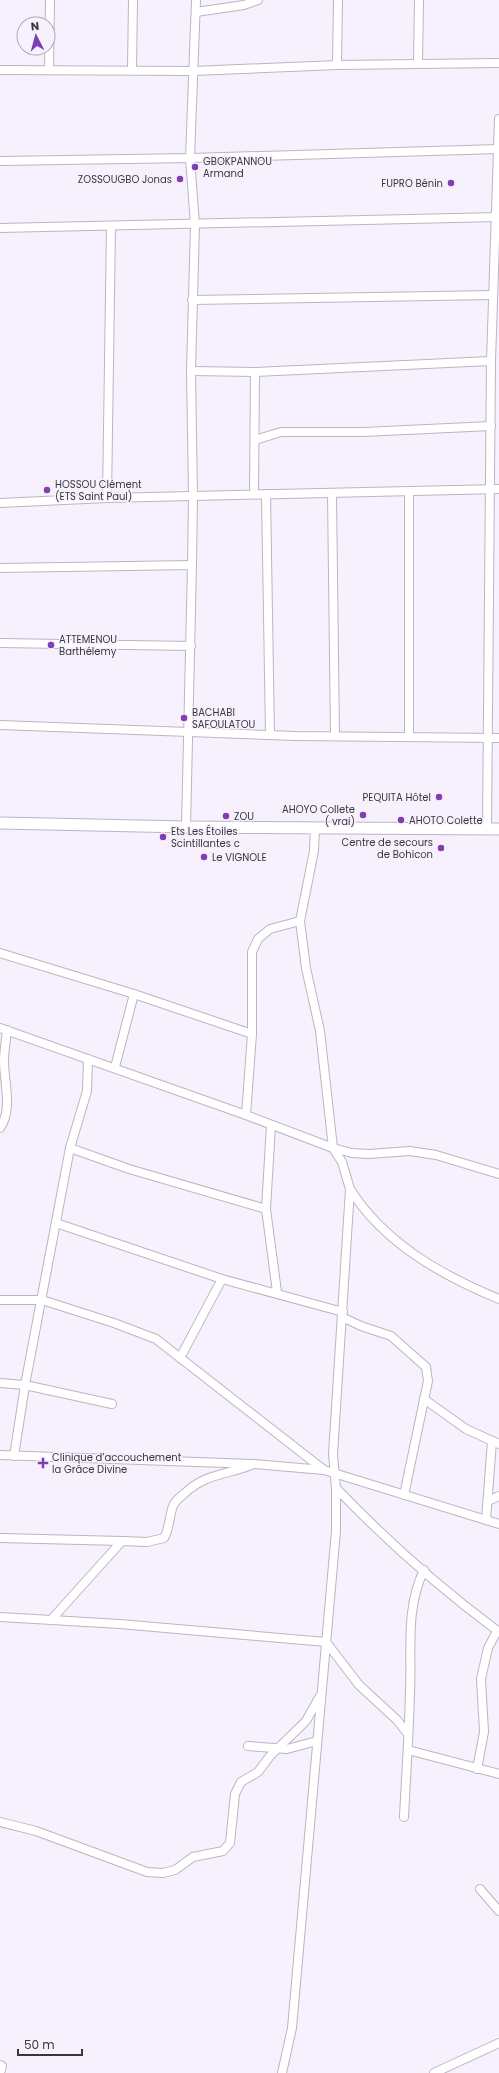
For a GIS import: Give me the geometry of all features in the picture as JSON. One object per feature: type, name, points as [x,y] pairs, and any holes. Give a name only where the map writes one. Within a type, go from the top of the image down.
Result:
[{"type":"street","points":[[49,70],[50,0]]},
{"type":"street","points":[[132,69],[133,0]]},
{"type":"street","points":[[186,827],[191,646],[193,497],[191,371],[195,225],[190,158],[196,0]]},
{"type":"street","points":[[196,12],[244,5],[258,0]]},
{"type":"street","points":[[337,65],[338,0]]},
{"type":"street","points":[[418,63],[419,0]]},
{"type":"street","points":[[0,70],[132,69],[193,71],[337,65],[499,63]]},
{"type":"street","points":[[487,829],[495,489],[491,426],[491,362],[493,294],[498,217],[499,119]]},
{"type":"street","points":[[0,161],[190,158],[499,149]]},
{"type":"street","points":[[0,228],[195,225],[498,217]]},
{"type":"street","points":[[108,498],[111,226]]},
{"type":"street","points":[[192,300],[493,294]]},
{"type":"street","points":[[191,371],[255,372],[491,362]]},
{"type":"street","points":[[254,494],[255,372]]},
{"type":"street","points":[[255,440],[281,432],[364,432],[491,426]]},
{"type":"street","points":[[0,503],[108,498],[193,497],[254,494],[332,494],[495,489]]},
{"type":"street","points":[[408,737],[409,492]]},
{"type":"street","points":[[266,494],[270,735]]},
{"type":"street","points":[[332,494],[335,736]]},
{"type":"street","points":[[0,568],[192,565]]},
{"type":"street","points":[[0,643],[191,646]]},
{"type":"street","points":[[0,726],[270,735],[499,738]]},
{"type":"street","points":[[0,823],[186,827],[499,829]]},
{"type":"street","points":[[282,2073],[292,2028],[336,1531],[336,1488],[333,1472],[333,1454],[350,1189],[342,1162],[333,1148],[320,1031],[306,968],[300,921],[314,851],[315,827]]},
{"type":"street","points":[[246,1115],[252,1034],[252,952],[254,944],[270,929],[300,921]]},
{"type":"street","points":[[0,953],[134,994],[252,1034]]},
{"type":"street","points":[[115,1067],[134,994]]},
{"type":"street","points":[[0,1128],[4,1122],[7,1110],[4,1029],[115,1067],[333,1148],[352,1153],[369,1154],[410,1151],[436,1155],[499,1174]]},
{"type":"street","points":[[14,1456],[25,1385],[70,1148],[88,1091],[88,1059]]},
{"type":"street","points":[[271,1125],[266,1208],[277,1292]]},
{"type":"street","points":[[70,1148],[136,1171],[266,1208]]},
{"type":"street","points":[[350,1189],[371,1217],[398,1242],[464,1284],[499,1299]]},
{"type":"street","points":[[56,1224],[222,1279],[277,1292],[342,1314],[361,1326],[390,1336],[418,1359],[426,1367],[428,1373],[404,1495]]},
{"type":"street","points":[[180,1358],[222,1279]]},
{"type":"street","points":[[0,1300],[42,1300],[156,1339],[324,1470]]},
{"type":"street","points":[[0,1383],[25,1385],[112,1404]]},
{"type":"street","points":[[424,1399],[456,1423],[495,1443],[486,1520]]},
{"type":"street","points":[[0,1455],[254,1464],[324,1470],[499,1524]]},
{"type":"street","points":[[0,1538],[147,1542],[164,1538],[167,1534],[174,1504],[194,1485],[205,1478],[234,1472],[254,1464]]},
{"type":"street","points":[[336,1488],[424,1570],[498,1632],[488,1648],[481,1679],[484,1732],[477,1769]]},
{"type":"street","points":[[488,1502],[499,1496]]},
{"type":"street","points":[[51,1620],[122,1541]]},
{"type":"street","points":[[404,1817],[408,1750],[411,1617],[416,1586],[424,1570]]},
{"type":"street","points":[[0,1617],[326,1642],[359,1686],[397,1720],[408,1734]]},
{"type":"street","points":[[0,1822],[36,1831],[147,1872],[163,1873],[175,1870],[193,1857],[224,1851],[230,1843],[235,1794],[241,1782],[258,1772],[306,1721],[322,1693]]},
{"type":"street","points":[[248,1746],[278,1749],[294,1748],[317,1742]]},
{"type":"street","points":[[408,1750],[499,1774]]},
{"type":"street","points":[[480,1890],[499,1911]]},
{"type":"street","points":[[434,2073],[499,2043]]},
{"type":"street","points":[[0,2065],[2,2066],[0,2073]]},
{"type":"place","name":"GBOKPANNOU Armand","points":[[195,167]]},
{"type":"place","name":"ZOSSOUGBO Jonas","points":[[180,179]]},
{"type":"place","name":"FUPRO Bénin","points":[[451,183]]},
{"type":"place","name":"HOSSOU Clément (ETS Saint Paul)","points":[[47,490]]},
{"type":"place","name":"ATTEMENOU Barthélemy","points":[[51,645]]},
{"type":"place","name":"BACHABI SAFOULATOU","points":[[184,718]]},
{"type":"place","name":"PEQUITA Hôtel","points":[[439,797]]},
{"type":"place","name":"AHOYO Collete ( vrai)","points":[[363,815]]},
{"type":"place","name":"ZOU","points":[[226,816]]},
{"type":"place","name":"AHOTO Colette","points":[[401,820]]},
{"type":"place","name":"Ets Les Étoiles Scintillantes c","points":[[163,837]]},
{"type":"place","name":"Centre de secours de Bohicon","points":[[441,848]]},
{"type":"place","name":"Le VIGNOLE","points":[[204,857]]},
{"type":"place","name":"Clinique d’accouchement la Grâce Divine","points":[[43,1463]]}]
